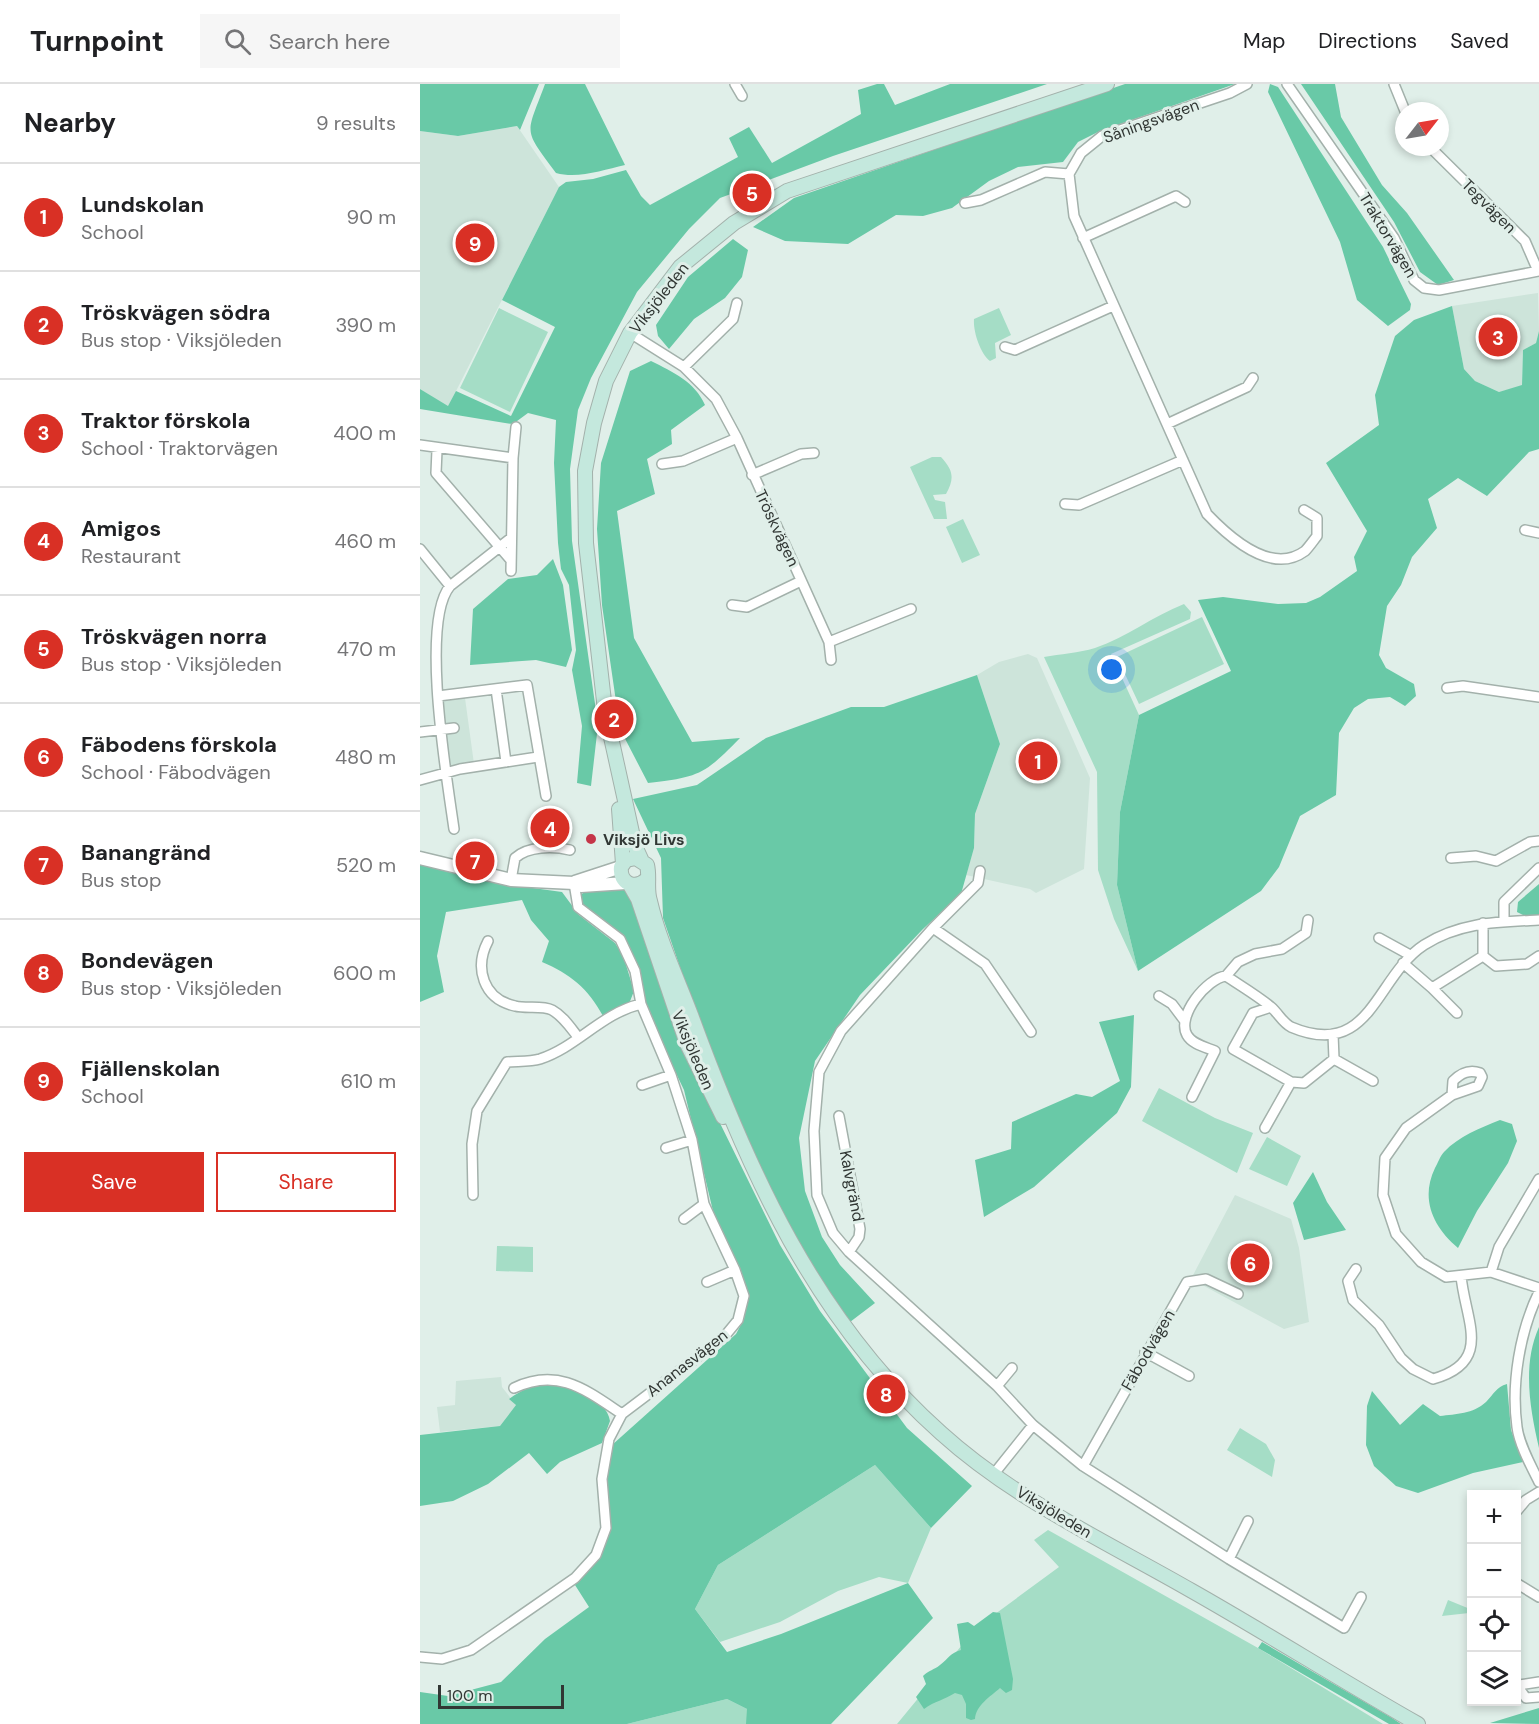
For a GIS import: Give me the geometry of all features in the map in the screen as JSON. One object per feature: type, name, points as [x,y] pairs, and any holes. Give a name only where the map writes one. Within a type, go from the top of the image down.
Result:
[{"type":"main road","name":"Viksjöleden","points":[[1072,94],[1092,84]]},
{"type":"main road","name":"Viksjöleden","points":[[622,865],[612,747],[588,563],[585,471],[594,423],[606,381],[630,333],[680,267],[734,223],[787,191],[1107,84]]},
{"type":"main road","name":"Viksjöleden","points":[[612,747],[640,859]]},
{"type":"main road","points":[[631,858],[640,859],[647,865],[647,879],[639,885],[628,884],[621,875],[622,865],[631,858]]},
{"type":"main road","name":"Viksjöleden","points":[[647,879],[649,900],[706,1057],[772,1209]]},
{"type":"main road","name":"Viksjöleden","points":[[628,884],[638,899],[687,1044],[772,1209],[797,1256],[855,1342],[883,1375],[939,1432],[993,1475],[1086,1533],[1192,1591],[1418,1724]]},
{"type":"street","points":[[735,84],[742,96]]},
{"type":"street","name":"Såningsvägen","points":[[1069,174],[1081,153],[1102,136],[1230,93],[1247,84]]},
{"type":"street","name":"Traktorvägen","points":[[1287,84],[1394,238],[1414,280],[1424,288],[1439,290],[1538,271]]},
{"type":"street","points":[[1394,84],[1401,102]]},
{"type":"street","name":"Tegvägen","points":[[1439,156],[1524,241],[1538,271]]},
{"type":"street","points":[[965,202],[981,200],[1045,172],[1069,174],[1074,216],[1207,514],[1221,529],[1264,558],[1285,558],[1304,551],[1317,536],[1317,518],[1304,510]]},
{"type":"street","points":[[1083,238],[1176,196],[1185,202]]},
{"type":"street","points":[[684,367],[733,319],[737,303]]},
{"type":"street","points":[[1005,347],[1015,350],[1113,306]]},
{"type":"street","name":"Tröskvägen","points":[[630,333],[684,367],[716,399],[737,438],[829,642],[831,660]]},
{"type":"street","points":[[1167,424],[1247,387],[1253,378]]},
{"type":"street","points":[[511,571],[513,458],[516,427]]},
{"type":"street","points":[[662,464],[684,462],[737,438]]},
{"type":"street","points":[[420,445],[437,450],[513,458]]},
{"type":"street","points":[[437,450],[436,473],[498,548],[510,559]]},
{"type":"street","name":"Tröskvägen","points":[[752,475],[801,454],[814,453]]},
{"type":"street","points":[[1065,504],[1079,505],[1183,459]]},
{"type":"street","points":[[1525,530],[1539,533]]},
{"type":"street","points":[[454,829],[438,730],[435,666],[438,606],[450,586],[511,538]]},
{"type":"street","points":[[420,549],[450,586]]},
{"type":"street","name":"Tröskvägen","points":[[732,605],[747,607],[801,581]]},
{"type":"street","points":[[829,642],[911,609]]},
{"type":"street","points":[[438,696],[527,685],[546,796]]},
{"type":"street","points":[[1447,688],[1463,686],[1539,697]]},
{"type":"street","points":[[496,689],[506,762]]},
{"type":"street","points":[[420,732],[454,728]]},
{"type":"street","points":[[420,780],[460,769],[538,757]]},
{"type":"street","points":[[1451,858],[1476,856],[1496,861],[1530,842],[1539,841]]},
{"type":"street","points":[[512,880],[514,858],[521,853],[559,848],[570,850]]},
{"type":"street","points":[[420,858],[512,880],[574,883],[581,886],[628,884]]},
{"type":"street","points":[[574,883],[622,865]]},
{"type":"street","points":[[1504,922],[1504,902],[1539,868]]},
{"type":"street","points":[[980,871],[978,883],[933,928],[841,1031],[819,1072],[814,1131],[817,1195],[833,1233],[849,1252],[998,1386],[1034,1425],[1083,1466],[1229,1559],[1344,1628],[1361,1597]]},
{"type":"street","name":"Ananasvägen","points":[[420,1657],[442,1659],[471,1650],[575,1578],[596,1556],[606,1528],[602,1479],[609,1439],[621,1414],[724,1337],[738,1320],[744,1296],[735,1270],[704,1204],[692,1140],[671,1075],[641,1004],[635,971],[620,939],[578,907],[574,883]]},
{"type":"street","points":[[1226,976],[1238,962],[1255,954],[1281,949],[1306,933],[1308,920]]},
{"type":"street","points":[[1184,1020],[1208,982],[1226,976],[1271,1007],[1289,1026],[1333,1034],[1356,1026],[1372,1009],[1410,955],[1453,930],[1483,923],[1539,920]]},
{"type":"street","points":[[1483,923],[1483,956]]},
{"type":"street","points":[[933,928],[985,964],[1031,1032]]},
{"type":"street","points":[[1380,938],[1410,955]]},
{"type":"street","points":[[488,942],[482,952],[479,969],[484,984],[492,994],[513,1006],[550,1009],[567,1022],[578,1037]]},
{"type":"street","points":[[1483,956],[1496,966],[1527,964],[1539,956]]},
{"type":"street","points":[[1432,988],[1483,956]]},
{"type":"street","points":[[1403,963],[1457,1013]]},
{"type":"street","points":[[1159,996],[1172,1004],[1184,1020],[1185,1032],[1191,1040],[1215,1051]]},
{"type":"street","points":[[473,1195],[472,1144],[477,1110],[507,1062],[539,1059],[569,1045],[624,1008],[641,1004]]},
{"type":"street","points":[[1233,1050],[1253,1013],[1271,1007]]},
{"type":"street","points":[[1333,1034],[1334,1059]]},
{"type":"street","points":[[1192,1097],[1215,1051],[1224,1046],[1291,1082],[1304,1083],[1334,1059]]},
{"type":"street","points":[[1334,1059],[1373,1081]]},
{"type":"street","points":[[642,1085],[671,1075]]},
{"type":"street","points":[[1265,1128],[1291,1082]]},
{"type":"street","points":[[1452,1095],[1406,1128],[1385,1158],[1383,1195],[1396,1234],[1420,1262],[1446,1277],[1491,1272],[1539,1290],[1531,1308],[1515,1375],[1517,1428],[1539,1482]]},
{"type":"street","name":"Kalvgränd","points":[[839,1116],[860,1229],[860,1238],[849,1252]]},
{"type":"street","points":[[666,1148],[692,1140]]},
{"type":"street","points":[[1491,1272],[1499,1247],[1539,1179]]},
{"type":"street","points":[[684,1219],[704,1204]]},
{"type":"street","points":[[1356,1269],[1348,1281],[1353,1299],[1379,1325],[1401,1358],[1413,1369],[1433,1379],[1454,1373],[1466,1359],[1473,1344],[1461,1276]]},
{"type":"street","points":[[707,1282],[735,1270]]},
{"type":"street","name":"Fäbodvägen","points":[[1083,1466],[1145,1352],[1187,1282],[1206,1279],[1238,1294]]},
{"type":"street","points":[[1145,1352],[1189,1376]]},
{"type":"street","points":[[998,1386],[1012,1368]]},
{"type":"street","points":[[514,1388],[552,1378],[584,1388],[621,1414]]},
{"type":"street","points":[[993,1475],[1034,1425]]},
{"type":"street","points":[[1521,1506],[1539,1492]]},
{"type":"street","points":[[1229,1559],[1248,1521]]},
{"type":"street","points":[[1521,1586],[1539,1597]]},
{"type":"street","points":[[1521,1684],[1539,1682]]},
{"type":"street","points":[[1521,1689],[1526,1698],[1539,1697]]},
{"type":"shaded area","points":[[517,126],[559,187],[448,407],[420,389],[420,131],[458,136]]},
{"type":"shaded area","points":[[1538,293],[1539,331],[1536,343],[1523,350],[1522,386],[1499,392],[1475,381],[1464,369],[1452,306]]},
{"type":"shaded area","points":[[1028,654],[1037,658],[1090,778],[1084,869],[1036,893],[1030,889],[966,875],[974,848],[975,814],[1000,744],[977,675],[999,662]]},
{"type":"shaded area","points":[[465,698],[474,764],[446,767],[441,701]]},
{"type":"shaded area","points":[[1235,1195],[1291,1219],[1299,1248],[1309,1322],[1284,1329],[1191,1279]]},
{"type":"shaded area","points":[[501,1377],[502,1387],[516,1405],[500,1426],[440,1432],[437,1407],[455,1405],[456,1381]]},
{"type":"green space","points":[[420,84],[539,84],[520,130],[517,126],[458,136],[420,131]]},
{"type":"green space","points":[[545,84],[585,84],[625,165],[582,174],[556,173],[537,147],[531,131],[531,123]]},
{"type":"green space","points":[[884,84],[895,105],[950,84],[1047,84],[833,156],[720,198],[689,229],[637,292],[591,378],[578,410],[570,469],[572,541],[598,725],[591,786],[577,783],[582,726],[572,670],[576,650],[569,585],[561,569],[558,543],[554,463],[556,420],[528,413],[513,424],[420,409],[420,389],[448,406],[456,391],[511,416],[555,327],[502,300],[559,187],[566,182],[593,179],[626,170],[641,196],[650,205],[738,157],[729,138],[749,127],[772,163],[861,114],[858,90]]},
{"type":"green space","points":[[1125,84],[1235,84],[1100,131],[1078,142],[1063,162],[1018,167],[989,181],[952,208],[923,216],[896,215],[848,244],[785,241],[753,227],[794,198]]},
{"type":"green space","points":[[1270,84],[1278,87],[1383,247],[1411,304],[1410,310],[1388,326],[1357,300],[1340,242],[1268,92]]},
{"type":"green space","points":[[1301,84],[1335,84],[1341,117],[1382,185],[1407,213],[1454,280],[1438,285],[1420,272],[1394,222]]},
{"type":"green space","points":[[733,239],[748,250],[742,277],[725,298],[694,319],[669,349],[658,336],[656,325],[688,277]]},
{"type":"green space","points":[[1452,306],[1464,369],[1475,381],[1499,392],[1522,385],[1523,350],[1536,343],[1539,331],[1539,449],[1529,452],[1487,496],[1458,478],[1428,499],[1437,528],[1412,557],[1401,585],[1387,606],[1379,655],[1386,668],[1414,684],[1416,696],[1405,706],[1390,697],[1368,699],[1354,708],[1339,733],[1336,795],[1300,816],[1279,867],[1261,891],[1138,971],[1117,885],[1120,812],[1139,715],[1231,671],[1198,600],[1223,597],[1278,604],[1306,603],[1320,597],[1357,571],[1354,557],[1367,531],[1326,463],[1379,425],[1375,395],[1395,336],[1414,320]]},
{"type":"green space","points":[[499,308],[548,332],[510,412],[460,388]]},
{"type":"green space","points":[[999,308],[1011,335],[995,343],[996,358],[990,361],[978,342],[974,319]]},
{"type":"green space","points":[[651,361],[689,384],[705,405],[671,430],[672,444],[647,459],[655,494],[617,511],[634,638],[692,742],[740,738],[718,760],[700,772],[679,779],[648,783],[620,729],[602,605],[597,529],[601,463],[630,371]]},
{"type":"green space","points":[[932,457],[941,457],[951,474],[951,483],[946,494],[933,495],[935,500],[945,502],[947,519],[934,519],[910,467]]},
{"type":"green space","points":[[963,519],[980,555],[962,563],[946,527]]},
{"type":"green space","points":[[553,559],[563,585],[572,650],[566,667],[536,660],[470,665],[473,609],[508,579],[537,575]]},
{"type":"green space","points":[[1184,604],[1191,612],[1190,619],[1111,654],[1139,715],[1120,812],[1117,885],[1138,971],[1114,919],[1098,870],[1097,772],[1044,657],[1095,648]]},
{"type":"green space","points":[[1202,617],[1224,664],[1139,704],[1117,657]]},
{"type":"green space","points":[[977,675],[1000,744],[975,814],[974,848],[961,894],[923,929],[860,995],[815,1061],[799,1138],[805,1191],[822,1237],[840,1265],[875,1303],[850,1322],[826,1291],[777,1206],[711,1057],[663,918],[661,858],[633,799],[697,785],[766,738],[851,707],[884,707]]},
{"type":"green space","points":[[420,865],[562,892],[579,915],[615,943],[623,955],[634,991],[629,1004],[603,1016],[591,997],[577,983],[542,962],[549,941],[531,920],[522,900],[446,912],[437,956],[444,992],[420,1002]]},
{"type":"green space","points":[[1539,884],[1539,915],[1525,916],[1517,912],[1518,902]]},
{"type":"green space","points":[[588,888],[626,889],[632,897],[680,1042],[780,1245],[820,1311],[907,1428],[972,1486],[931,1528],[875,1465],[718,1565],[695,1609],[727,1652],[781,1634],[908,1583],[933,1618],[831,1724],[746,1724],[747,1709],[727,1699],[627,1724],[420,1724],[420,1692],[448,1696],[501,1682],[545,1639],[589,1607],[575,1585],[600,1557],[606,1480],[612,1445],[736,1334],[744,1319],[746,1299],[739,1270],[713,1211],[684,1090],[653,1025],[623,938],[583,904],[581,895]]},
{"type":"green space","points":[[1134,1015],[1131,1087],[1117,1113],[1034,1187],[984,1217],[975,1160],[1011,1149],[1012,1122],[1076,1094],[1092,1097],[1120,1081],[1099,1022]]},
{"type":"green space","points":[[1159,1088],[1215,1118],[1253,1133],[1237,1173],[1142,1121]]},
{"type":"green space","points":[[1500,1120],[1512,1124],[1517,1141],[1508,1163],[1477,1211],[1458,1248],[1442,1231],[1432,1212],[1429,1201],[1431,1179],[1441,1155],[1450,1146],[1470,1133]]},
{"type":"green space","points":[[1267,1137],[1301,1156],[1287,1186],[1249,1169]]},
{"type":"green space","points":[[1313,1172],[1327,1202],[1346,1230],[1304,1240],[1293,1203]]},
{"type":"green space","points":[[497,1246],[533,1247],[533,1272],[496,1271]]},
{"type":"green space","points":[[1539,1327],[1539,1448],[1531,1403],[1529,1372]]},
{"type":"green space","points":[[549,1383],[586,1394],[602,1406],[610,1421],[602,1443],[560,1462],[547,1474],[529,1453],[488,1484],[453,1501],[420,1506],[420,1435],[500,1426],[516,1405],[509,1399],[527,1388]]},
{"type":"green space","points":[[1507,1384],[1511,1430],[1523,1462],[1473,1473],[1418,1493],[1396,1486],[1374,1466],[1366,1445],[1367,1406],[1372,1391],[1400,1425],[1423,1404],[1440,1416],[1470,1411],[1481,1406],[1498,1389]]},
{"type":"green space","points":[[1240,1428],[1266,1444],[1275,1460],[1272,1477],[1227,1450]]},
{"type":"green space","points":[[875,1465],[931,1528],[908,1583],[879,1577],[838,1591],[780,1622],[720,1642],[695,1609],[718,1565]]},
{"type":"green space","points":[[1048,1530],[1258,1648],[1383,1724],[897,1724],[976,1628],[1059,1567],[1034,1540]]},
{"type":"green space","points":[[1448,1600],[1467,1608],[1467,1613],[1442,1616]]},
{"type":"green space","points":[[993,1612],[1000,1613],[1013,1679],[1012,1690],[1006,1693],[1000,1688],[984,1702],[975,1719],[971,1720],[966,1718],[966,1704],[962,1695],[955,1693],[924,1709],[916,1697],[926,1684],[923,1676],[961,1650],[957,1624],[968,1622],[974,1626]]},
{"type":"green space","points":[[1262,1642],[1401,1724],[1389,1724],[1258,1648]]},
{"type":"green space","points":[[727,1699],[747,1709],[747,1724],[627,1724]]},
{"type":"green space","points":[[1539,1708],[1539,1724],[1490,1723]]},
{"type":"place","name":"Tröskvägen norra","points":[[752,193]]},
{"type":"place","name":"Fjällenskolan","points":[[475,243]]},
{"type":"place","name":"Traktor förskola","points":[[1498,337]]},
{"type":"place","name":"Tröskvägen södra","points":[[614,719]]},
{"type":"place","name":"Lundskolan","points":[[1038,761]]},
{"type":"place","name":"Amigos","points":[[550,828]]},
{"type":"place","name":"Viksjö Livs","points":[[591,839]]},
{"type":"place","name":"Banangränd","points":[[475,861]]},
{"type":"place","name":"Fäbodens förskola","points":[[1250,1263]]},
{"type":"place","name":"Bondevägen","points":[[886,1394]]}]
